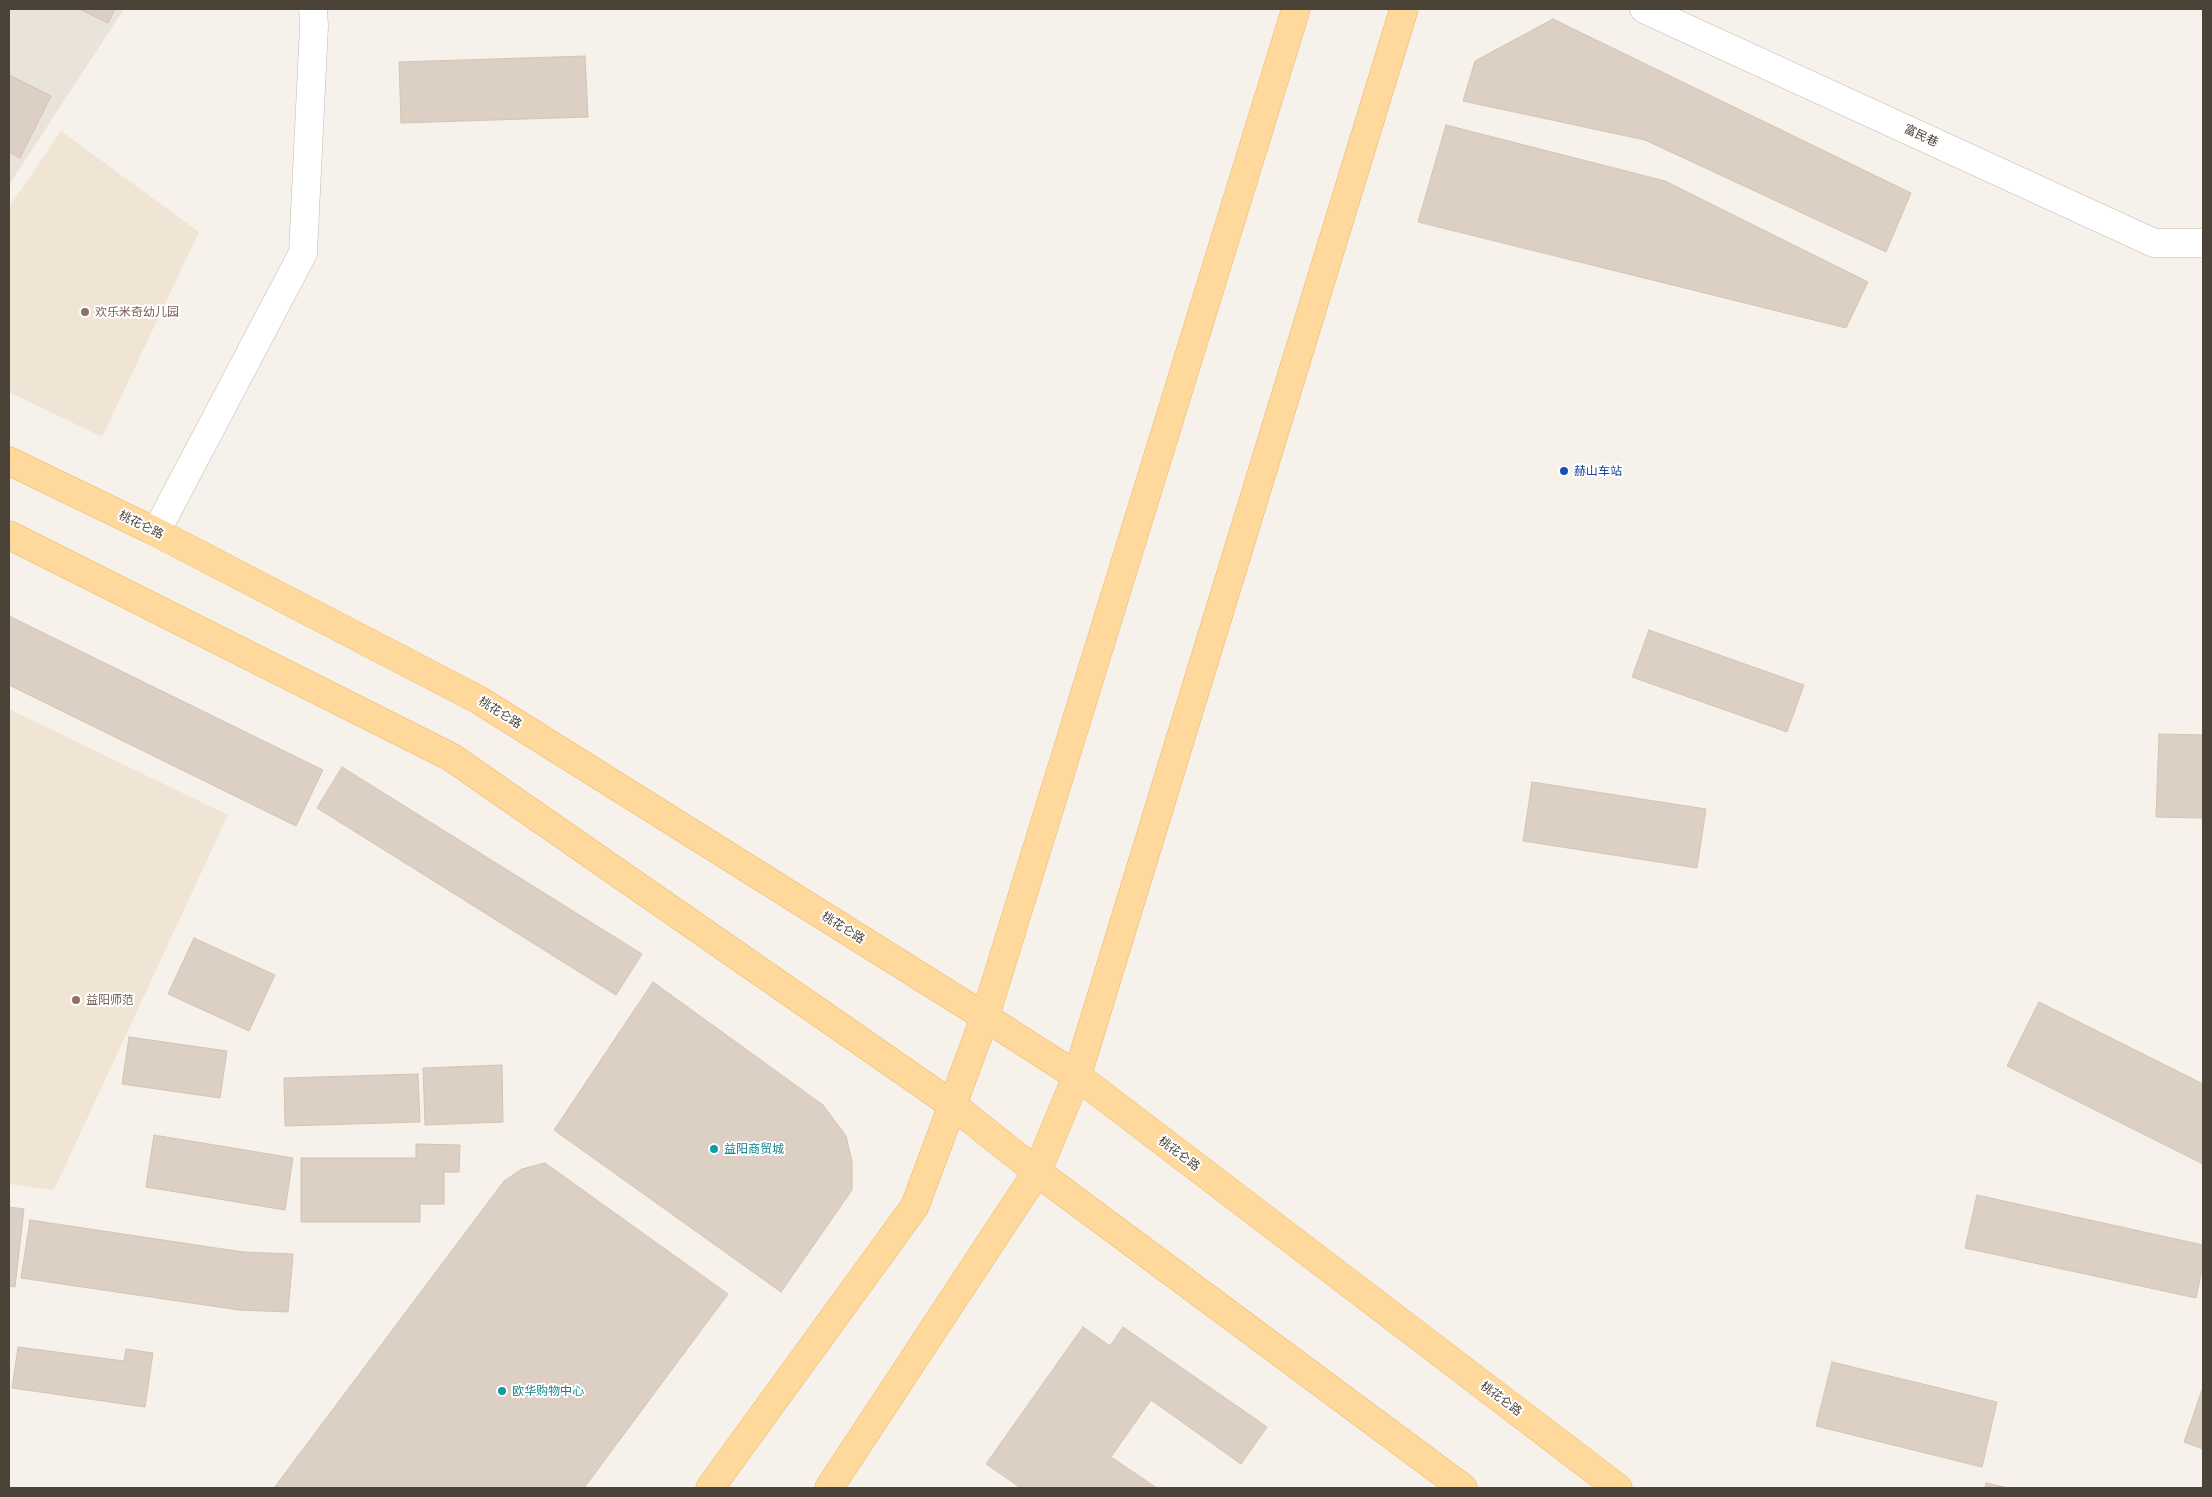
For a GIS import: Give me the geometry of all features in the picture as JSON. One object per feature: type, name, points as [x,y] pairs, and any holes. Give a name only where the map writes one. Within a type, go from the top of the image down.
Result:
[{"type":"main road","points":[[710,1488],[916,1206],[985,1017],[1296,9]]},
{"type":"main road","points":[[829,1488],[1036,1172],[1077,1076],[1404,9]]},
{"type":"main road","name":"桃花仑路","points":[[9,461],[156,532],[479,700],[985,1017],[1077,1076],[1618,1488]]},
{"type":"main road","points":[[9,535],[451,757],[954,1106],[1036,1172],[1463,1488]]},
{"type":"street","points":[[156,532],[303,253],[314,26],[313,9]]},
{"type":"street","name":"富民巷","points":[[1644,9],[2154,243],[2203,243]]},
{"type":"shaded area","points":[[9,9],[124,9],[9,185]]},
{"type":"shaded area","name":"欢乐米奇幼儿园","points":[[61,131],[199,232],[102,437],[9,392],[9,207]]},
{"type":"shaded area","name":"益阳师范","points":[[9,709],[228,815],[54,1190],[9,1184]]},
{"type":"building","points":[[79,9],[115,9],[108,23]]},
{"type":"building","points":[[1553,19],[1911,193],[1886,252],[1645,140],[1463,101],[1475,61]]},
{"type":"building","points":[[585,56],[588,117],[401,123],[399,62]]},
{"type":"building","points":[[9,75],[51,96],[20,158],[9,152]]},
{"type":"building","points":[[1446,125],[1665,181],[1868,282],[1846,328],[1418,222]]},
{"type":"building","points":[[9,616],[323,770],[296,826],[9,685]]},
{"type":"building","points":[[1649,630],[1804,685],[1787,732],[1632,677]]},
{"type":"building","points":[[2159,734],[2203,735],[2203,818],[2156,817]]},
{"type":"building","points":[[342,767],[642,954],[616,995],[317,808]]},
{"type":"building","points":[[1532,782],[1706,809],[1697,868],[1523,841]]},
{"type":"building","points":[[194,938],[275,975],[249,1031],[168,994]]},
{"type":"building","name":"益阳商贸城","points":[[653,982],[823,1105],[846,1136],[852,1161],[852,1190],[781,1292],[554,1130]]},
{"type":"building","points":[[2039,1002],[2203,1084],[2203,1164],[2007,1066]]},
{"type":"building","points":[[129,1037],[227,1051],[220,1098],[122,1084]]},
{"type":"building","points":[[502,1065],[503,1122],[425,1125],[423,1068]]},
{"type":"building","points":[[418,1074],[420,1122],[285,1126],[284,1078]]},
{"type":"building","points":[[154,1135],[293,1158],[285,1210],[146,1187]]},
{"type":"building","points":[[416,1144],[460,1145],[459,1172],[444,1172],[444,1204],[420,1204],[420,1222],[301,1222],[301,1158],[416,1158]]},
{"type":"building","name":"欧华购物中心","points":[[545,1163],[728,1294],[584,1488],[274,1488],[504,1181],[522,1169]]},
{"type":"building","points":[[1977,1195],[2203,1245],[2203,1265],[2196,1298],[1965,1248]]},
{"type":"building","points":[[9,1207],[24,1209],[15,1287],[9,1286]]},
{"type":"building","points":[[30,1220],[243,1252],[293,1254],[288,1312],[239,1310],[21,1278]]},
{"type":"building","points":[[1083,1327],[1110,1346],[1123,1327],[1267,1427],[1241,1464],[1151,1400],[1111,1457],[1157,1488],[1021,1488],[986,1464]]},
{"type":"building","points":[[18,1347],[124,1361],[126,1349],[153,1353],[145,1407],[12,1388]]},
{"type":"building","points":[[1832,1362],[1997,1402],[1982,1467],[1816,1426]]},
{"type":"building","points":[[2203,1387],[2203,1449],[2184,1442]]},
{"type":"building","points":[[1986,1483],[2009,1488],[1985,1488]]},
{"type":"place","name":"欢乐米奇幼儿园","points":[[85,312]]},
{"type":"place","name":"赫山车站","points":[[1564,471]]},
{"type":"place","name":"益阳师范","points":[[76,1000]]},
{"type":"place","name":"益阳商贸城","points":[[714,1149]]},
{"type":"place","name":"欧华购物中心","points":[[502,1391]]}]
